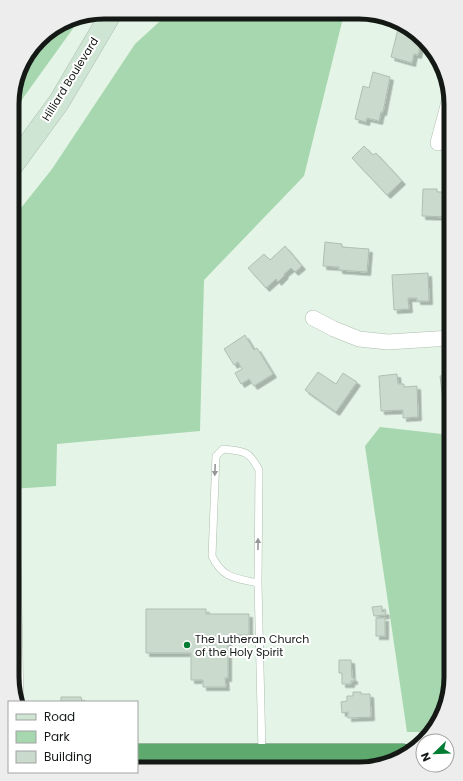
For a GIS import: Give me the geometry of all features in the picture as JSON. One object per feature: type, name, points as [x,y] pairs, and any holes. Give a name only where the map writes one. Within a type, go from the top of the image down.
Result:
[{"type":"highway","points":[[138,755],[196,762],[262,755],[394,755]]},
{"type":"street","name":"Hilliard Boulevard","points":[[19,157],[59,102],[108,19]]},
{"type":"street","points":[[438,143],[444,120]]},
{"type":"street","points":[[313,318],[334,329],[359,339],[388,342],[444,338]]},
{"type":"lane","points":[[258,583],[229,576],[218,567],[212,556],[216,456],[223,449],[241,451],[253,458],[259,470],[258,583],[262,755]]},
{"type":"lane","points":[[19,653],[20,684]]},
{"type":"green space","points":[[162,19],[343,19],[304,176],[204,280],[200,431],[57,444],[56,486],[19,489],[19,210],[52,169],[135,44]]},
{"type":"green space","points":[[76,24],[19,104],[22,82],[30,61],[48,40],[61,30]]},
{"type":"green space","points":[[380,427],[444,434],[444,683],[435,715],[424,732],[407,732],[365,446]]},
{"type":"building","points":[[398,28],[420,45],[418,55],[414,54],[412,63],[391,57]]},
{"type":"building","points":[[373,72],[390,77],[383,112],[381,112],[379,121],[367,118],[366,122],[355,119],[363,86],[369,88]]},
{"type":"building","points":[[364,146],[373,155],[376,153],[402,181],[387,195],[352,158]]},
{"type":"building","points":[[423,189],[437,189],[437,192],[444,192],[444,217],[422,216]]},
{"type":"building","points":[[325,242],[342,244],[342,247],[369,249],[367,272],[339,270],[339,267],[323,266]]},
{"type":"building","points":[[285,246],[302,266],[295,272],[291,268],[278,282],[276,279],[266,288],[248,268],[264,254],[270,260]]},
{"type":"building","points":[[428,273],[429,301],[417,301],[417,298],[408,298],[409,309],[394,310],[392,275]]},
{"type":"building","points":[[245,335],[254,350],[257,348],[273,374],[254,386],[249,379],[241,384],[235,373],[242,369],[238,362],[234,365],[224,349]]},
{"type":"building","points":[[318,372],[336,384],[343,373],[357,382],[336,412],[305,390]]},
{"type":"building","points":[[397,374],[398,384],[404,384],[404,387],[417,386],[418,417],[403,418],[403,410],[381,411],[379,376]]},
{"type":"building","points":[[440,376],[444,376],[444,409]]},
{"type":"building","points":[[382,606],[382,612],[385,611],[386,615],[374,616],[372,607]]},
{"type":"building","name":"The Lutheran Church of the Holy Spirit","points":[[146,609],[206,609],[206,614],[249,614],[249,635],[236,635],[236,638],[228,638],[228,678],[225,678],[226,687],[203,687],[203,680],[191,680],[191,653],[146,653]]},
{"type":"building","points":[[376,618],[385,618],[385,636],[376,636]]},
{"type":"building","points":[[339,660],[351,660],[352,678],[354,678],[354,681],[351,681],[351,684],[342,684],[342,673],[339,673]]},
{"type":"building","points":[[353,692],[370,694],[371,717],[348,718],[348,712],[342,713],[341,702],[347,701],[347,696],[353,696]]},
{"type":"building","points":[[61,697],[81,697],[82,701],[61,701]]},
{"type":"place","name":"The Lutheran Church of the Holy Spirit","points":[[187,645]]}]
